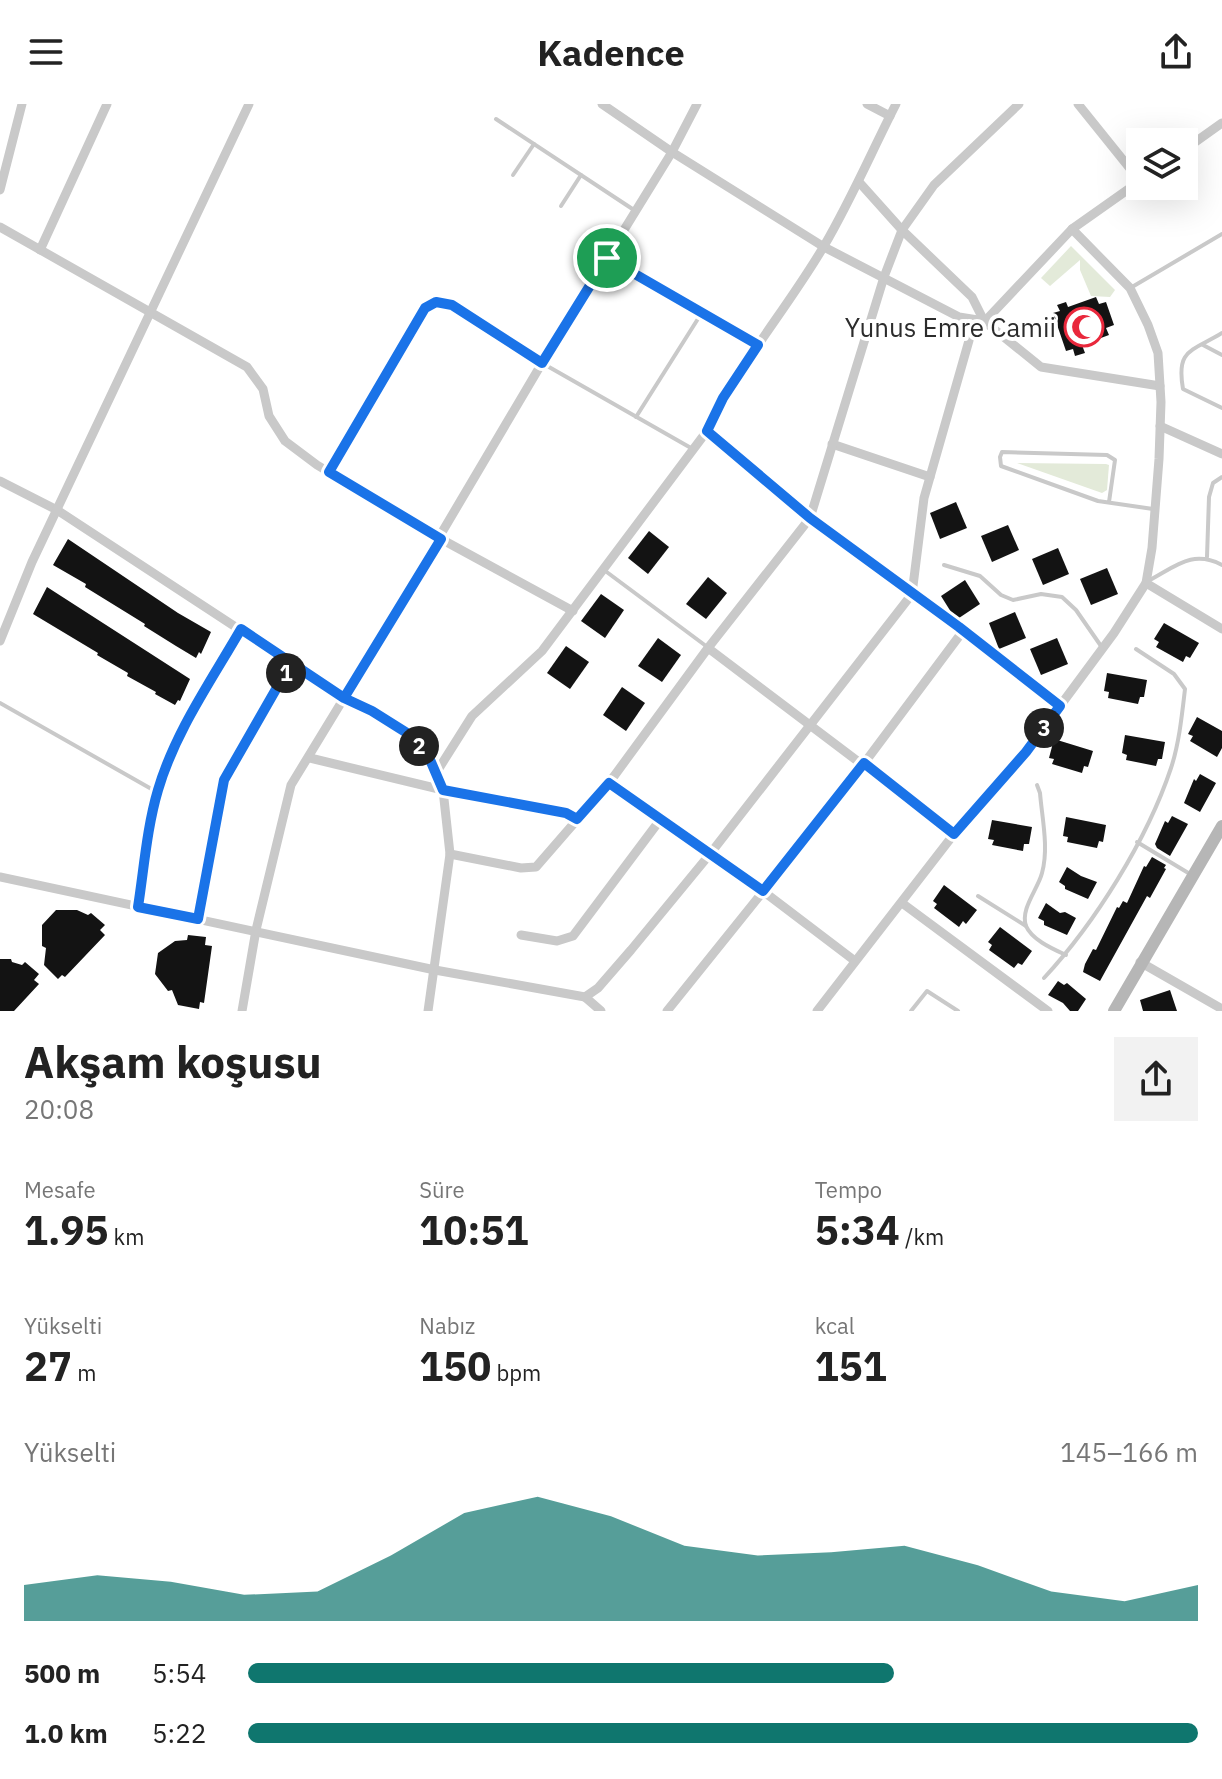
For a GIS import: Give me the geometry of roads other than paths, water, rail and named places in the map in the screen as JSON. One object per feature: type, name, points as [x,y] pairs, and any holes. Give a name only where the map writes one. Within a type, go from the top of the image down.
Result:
[{"type":"street","points":[[0,190],[22,104]]},
{"type":"street","points":[[40,250],[107,104]]},
{"type":"street","points":[[602,104],[672,152],[824,247],[959,317],[984,321]]},
{"type":"street","points":[[242,1011],[256,930],[291,785],[441,539],[542,363],[672,152],[697,104]]},
{"type":"street","points":[[867,104],[890,116]]},
{"type":"street","points":[[436,773],[472,716],[542,651],[707,431],[723,398],[824,247],[896,104]]},
{"type":"street","points":[[450,854],[521,868],[536,867],[609,783],[708,648],[810,518],[884,277],[902,230],[934,185],[1019,104]]},
{"type":"street","points":[[1078,104],[1126,164]]},
{"type":"street","points":[[0,641],[57,510],[151,315],[246,105]]},
{"type":"street","points":[[1198,140],[1222,123]]},
{"type":"street","points":[[859,182],[902,230],[972,297],[984,321],[1041,367],[1160,386]]},
{"type":"street","points":[[585,997],[598,988],[623,960],[710,854],[912,594],[924,498],[970,337],[1072,229],[1126,191]]},
{"type":"street","points":[[0,227],[247,367],[263,389],[269,416],[285,441],[329,472],[441,539],[573,611]]},
{"type":"street","points":[[817,1011],[954,834],[1026,752],[1103,648],[1146,583],[1160,426],[1158,353],[1130,288],[1072,229]]},
{"type":"street","points":[[607,258],[758,345]]},
{"type":"street","points":[[1160,426],[1222,454]]},
{"type":"street","points":[[707,431],[810,518],[1060,706]]},
{"type":"street","points":[[832,444],[930,477]]},
{"type":"street","points":[[0,481],[57,510],[344,698],[407,733],[428,755],[443,790],[450,854],[428,1011]]},
{"type":"street","points":[[1146,583],[1222,629]]},
{"type":"street","points":[[138,907],[157,792],[179,736],[241,629]]},
{"type":"street","points":[[667,1011],[864,763],[963,631]]},
{"type":"street","points":[[708,648],[954,834]]},
{"type":"street","points":[[198,919],[224,780],[291,663]]},
{"type":"street","points":[[310,758],[443,790],[566,813],[577,819]]},
{"type":"street","points":[[609,783],[763,891],[855,961]]},
{"type":"street","points":[[521,935],[557,941],[573,936],[660,820]]},
{"type":"street","points":[[1114,1011],[1222,826]]},
{"type":"street","points":[[0,877],[435,970],[585,997],[601,1011]]},
{"type":"street","points":[[902,903],[1048,1011]]},
{"type":"street","points":[[1140,962],[1222,1009]]},
{"type":"lane","points":[[496,119],[636,212]]},
{"type":"lane","points":[[513,175],[534,144]]},
{"type":"lane","points":[[561,206],[581,175]]},
{"type":"lane","points":[[1130,288],[1222,234]]},
{"type":"lane","points":[[329,472],[425,308],[441,302],[452,305],[542,363],[694,449]]},
{"type":"lane","points":[[636,417],[702,313]]},
{"type":"lane","points":[[1222,333],[1185,354],[1180,368],[1183,389],[1222,408]]},
{"type":"lane","points":[[1202,345],[1222,355]]},
{"type":"lane","points":[[1109,502],[1115,460],[1107,455],[1002,452],[1001,466],[1098,501],[1155,509]]},
{"type":"lane","points":[[1207,557],[1209,497],[1213,483],[1222,477]]},
{"type":"lane","points":[[1146,583],[1190,559],[1207,557],[1222,565]]},
{"type":"lane","points":[[944,565],[980,576],[1001,595],[1013,600],[1041,594],[1062,597],[1076,610],[1103,648]]},
{"type":"lane","points":[[603,570],[708,648]]},
{"type":"lane","points":[[1044,978],[1066,955],[1114,885],[1158,801],[1172,765],[1185,689],[1174,674],[1136,649]]},
{"type":"lane","points":[[0,703],[157,792]]},
{"type":"lane","points":[[1026,926],[1025,915],[1042,873],[1045,850],[1037,785]]},
{"type":"lane","points":[[1137,842],[1192,876]]},
{"type":"lane","points":[[978,896],[1066,955]]},
{"type":"lane","points":[[911,1011],[927,991],[958,1011]]},
{"type":"place","name":"Yunus Emre Camii","points":[[1084,327]]}]
